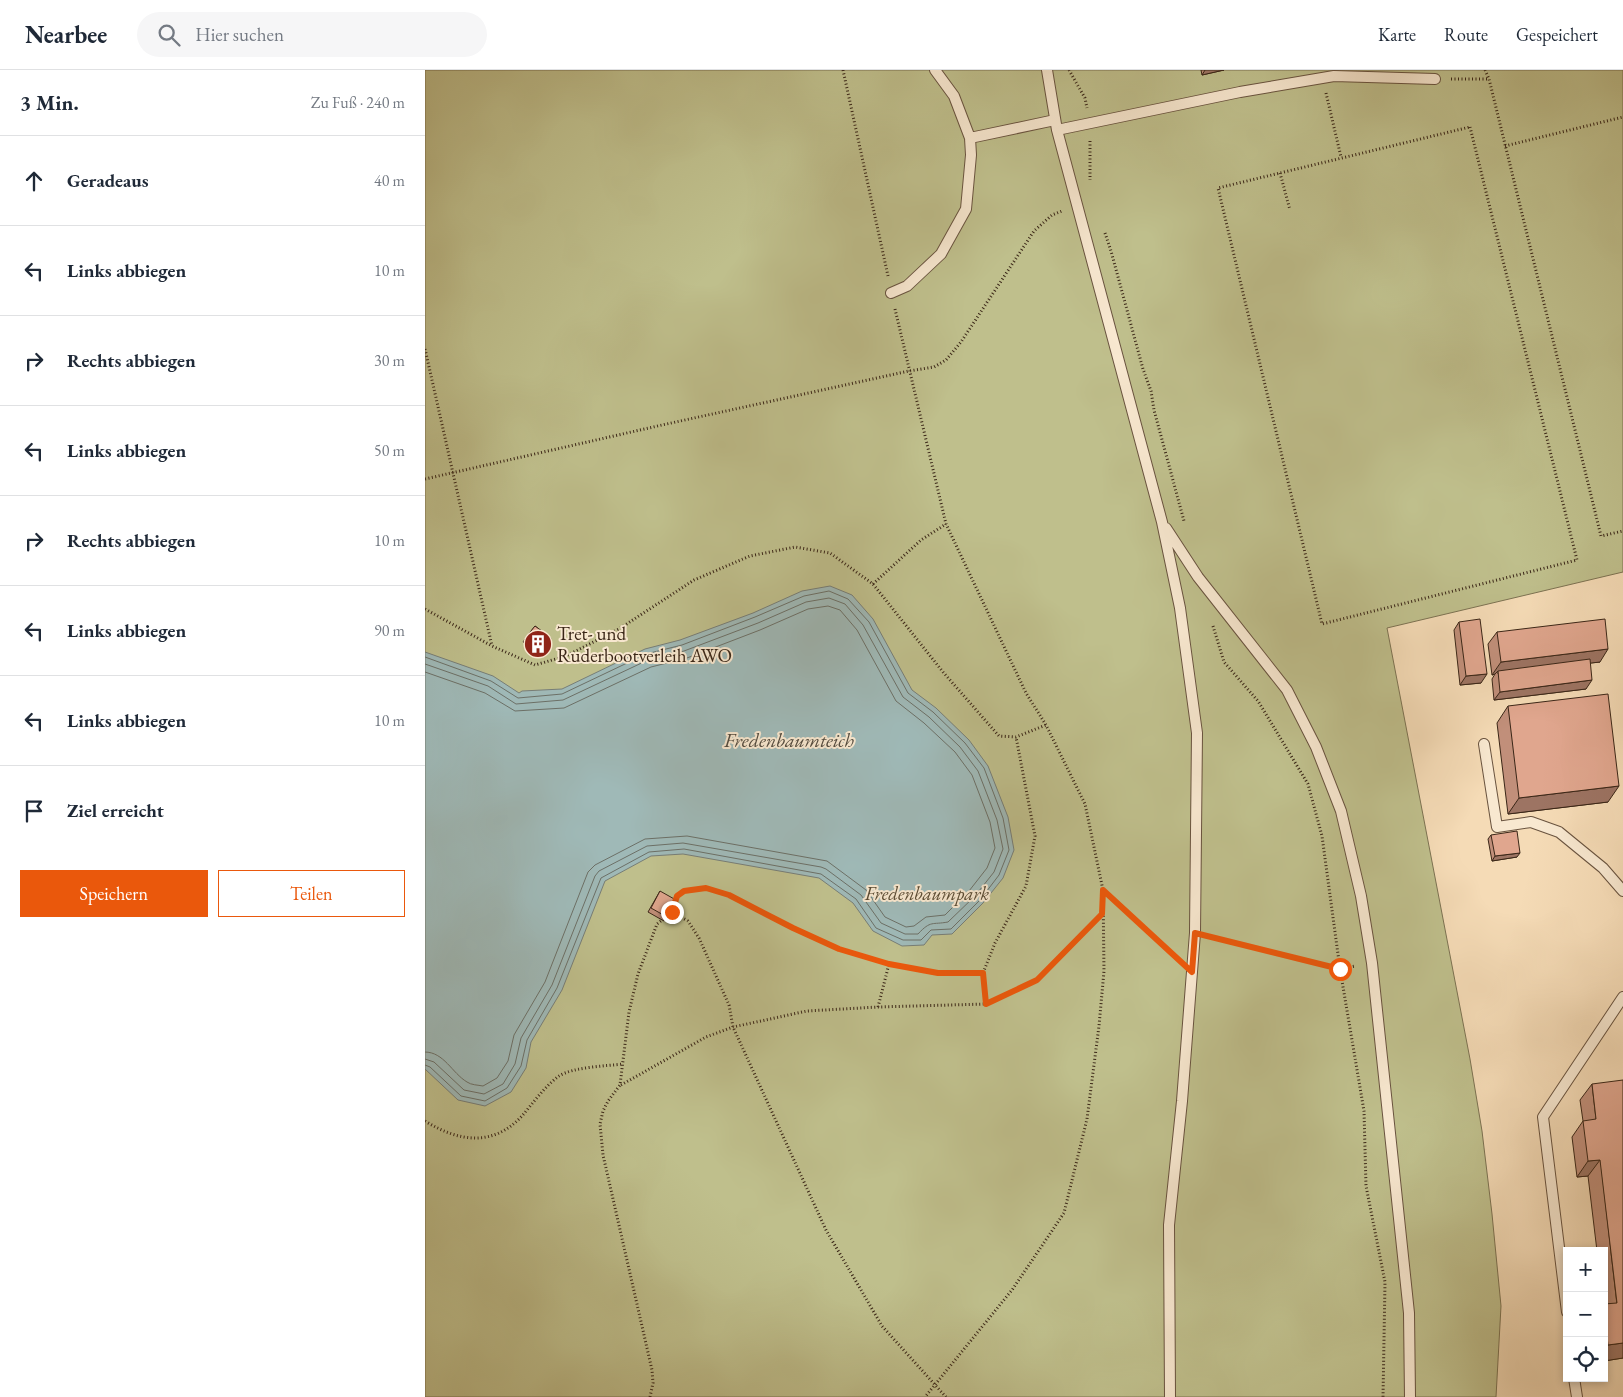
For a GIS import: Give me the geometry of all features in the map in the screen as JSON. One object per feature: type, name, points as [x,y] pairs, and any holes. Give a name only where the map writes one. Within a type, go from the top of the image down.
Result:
[{"type":"lane","points":[[891,292],[907,286],[941,254],[966,209],[971,155],[970,138],[954,96],[935,70]]},
{"type":"lane","points":[[1047,70],[1056,125],[1163,522],[1180,608],[1197,733],[1195,933],[1169,1225],[1170,1397]]},
{"type":"lane","points":[[970,138],[1056,125],[1090,123],[1240,92],[1323,78],[1333,73],[1435,79]]},
{"type":"lane","points":[[1163,522],[1198,577],[1287,690],[1315,747],[1341,811],[1361,896],[1372,963],[1409,1313],[1411,1397]]},
{"type":"lane","points":[[1484,744],[1497,827],[1531,822],[1559,832],[1603,868],[1623,891]]},
{"type":"lane","points":[[1565,1292],[1543,1116],[1623,997]]},
{"type":"lane","points":[[1575,1382],[1577,1397]]},
{"type":"path","points":[[843,70],[891,292],[946,524],[1027,693],[1085,804],[1103,890],[1104,971],[1099,1026],[1087,1119],[1064,1214],[1012,1290],[925,1397]]},
{"type":"path","points":[[1069,70],[1085,98],[1090,123],[1090,182]]},
{"type":"path","points":[[1485,70],[1489,79],[1601,536],[1623,531]]},
{"type":"path","points":[[1323,78],[1341,157]]},
{"type":"path","points":[[1435,79],[1489,79]]},
{"type":"path","points":[[1505,146],[1623,117]]},
{"type":"path","points":[[1470,127],[1577,560],[1322,624],[1218,188],[1341,157],[1470,127]]},
{"type":"path","points":[[1280,173],[1289,210]]},
{"type":"path","points":[[425,480],[661,425],[934,367],[946,360],[961,342],[1034,231],[1053,215],[1078,205]]},
{"type":"path","points":[[1102,226],[1111,251],[1143,370],[1151,390],[1154,410],[1186,529]]},
{"type":"path","points":[[425,349],[492,646]]},
{"type":"path","points":[[873,584],[921,540],[946,524]]},
{"type":"path","points":[[425,609],[492,646],[535,665],[566,656],[619,629],[694,580],[751,556],[795,547],[830,553],[873,584],[943,672],[999,736],[1015,737],[1045,725]]},
{"type":"path","points":[[1213,624],[1224,662],[1258,701],[1308,784],[1322,836],[1340,969],[1364,1111],[1366,1186],[1385,1282],[1383,1397]]},
{"type":"path","points":[[986,1004],[983,973],[995,943],[1026,886],[1035,836],[1015,737]]},
{"type":"path","points":[[620,1085],[629,1012],[638,974],[657,924],[672,912],[677,896],[684,891],[706,888],[729,895],[839,949],[889,964],[938,973],[983,973]]},
{"type":"path","points":[[1103,890],[1192,972]]},
{"type":"path","points":[[672,912],[687,921],[699,938],[729,1005],[733,1027],[826,1230],[882,1326],[934,1386],[946,1397]]},
{"type":"path","points":[[651,1397],[652,1370],[603,1155],[601,1137],[600,1124],[603,1111],[620,1085],[706,1037],[733,1027],[807,1011],[986,1004],[1037,980],[1102,914]]},
{"type":"path","points":[[1195,933],[1340,969],[1372,963]]},
{"type":"path","points":[[878,1007],[889,964]]},
{"type":"path","points":[[425,1121],[455,1135],[475,1139],[490,1138],[503,1132],[520,1118],[560,1076],[591,1067],[623,1064]]},
{"type":"green space","name":"Fredenbaumpark","points":[[425,70],[1623,70],[1623,572],[1387,628],[1470,1059],[1482,1131],[1501,1306],[1496,1397],[425,1397]]},
{"type":"water","name":"Fredenbaumteich","points":[[830,586],[852,595],[873,619],[912,690],[936,708],[969,740],[988,766],[1008,817],[1014,850],[1003,878],[983,903],[952,934],[932,935],[924,945],[902,946],[873,931],[853,903],[819,878],[683,854],[651,856],[605,881],[562,990],[531,1042],[526,1068],[511,1092],[485,1106],[458,1100],[425,1069],[425,652],[493,676],[519,693],[522,691],[562,689],[645,649],[680,640],[753,613],[802,591]]},
{"type":"building","points":[[1480,619],[1487,674],[1466,676],[1459,622]]},
{"type":"building","points":[[1605,619],[1608,649],[1501,662],[1497,632]]},
{"type":"building","points":[[535,626],[551,638],[542,650],[526,637]]},
{"type":"building","points":[[1590,659],[1592,680],[1500,692],[1498,671]]},
{"type":"building","points":[[1608,694],[1619,786],[1519,798],[1508,706]]},
{"type":"building","points":[[1517,831],[1520,853],[1495,856],[1491,835]]},
{"type":"building","points":[[660,891],[676,900],[667,917],[651,908]]},
{"type":"building","points":[[1623,1080],[1623,1343],[1608,1345],[1608,1304],[1617,1303],[1600,1160],[1588,1161],[1583,1121],[1596,1119],[1592,1084]]},
{"type":"place","name":"Tret- und Ruderbootverleih AWO","points":[[538,644]]},
{"type":"route","points":[[672,912],[677,896],[684,891],[706,888],[729,895],[839,949],[889,964],[938,973],[983,973],[986,1004],[1037,980],[1102,914],[1103,890],[1192,972],[1195,933],[1340,969]]}]
